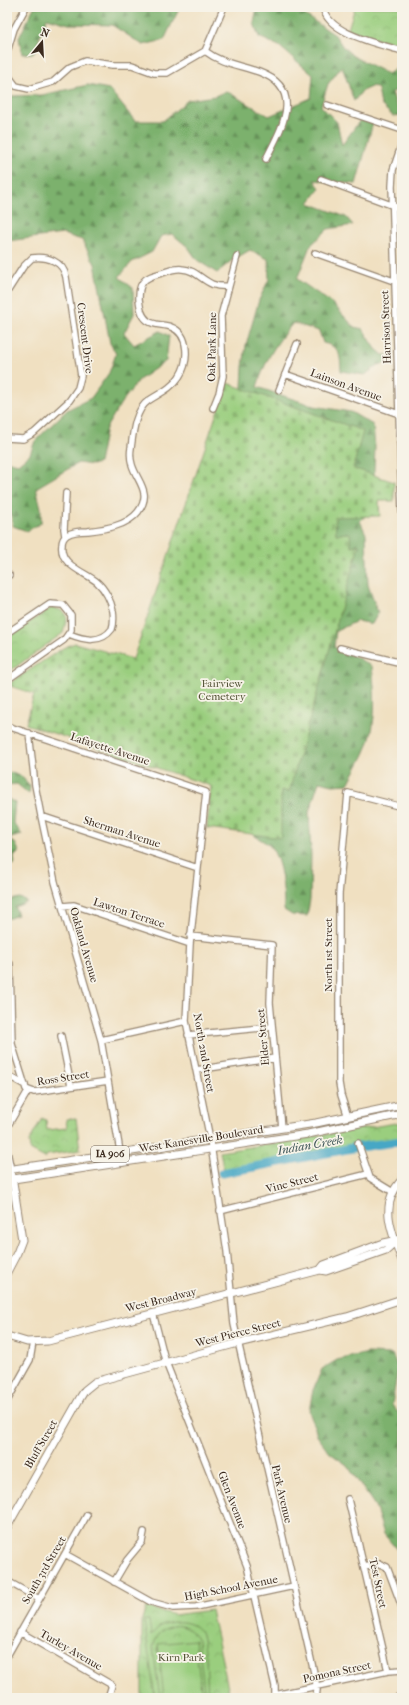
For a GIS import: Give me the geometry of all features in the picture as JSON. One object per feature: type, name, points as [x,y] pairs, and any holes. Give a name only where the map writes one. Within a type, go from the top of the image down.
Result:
[{"type":"main road","name":"IA 906","points":[[348,1117],[402,1105]]},
{"type":"main road","name":"West Kanesville Boulevard","points":[[10,1179],[308,1134],[402,1114]]},
{"type":"main road","name":"West Kanesville Boulevard","points":[[9,1170],[348,1117]]},
{"type":"main road","points":[[7,1272],[22,1240],[9,1170]]},
{"type":"main road","points":[[402,1180],[393,1192],[388,1216],[399,1240],[402,1260]]},
{"type":"main road","name":"West Broadway","points":[[7,1336],[33,1342],[48,1341],[320,1270],[326,1271],[386,1250],[399,1240]]},
{"type":"main road","name":"West Pierce Street","points":[[84,1393],[96,1382],[238,1343],[347,1317],[402,1300]]},
{"type":"main road","name":"Bluff Street","points":[[7,1527],[84,1393]]},
{"type":"street","points":[[7,52],[14,29],[26,7]]},
{"type":"street","points":[[7,74],[11,81],[19,87],[33,89],[53,82],[70,67],[82,61],[94,61],[114,65],[132,65],[150,72],[162,74],[172,71],[206,51],[224,7]]},
{"type":"street","points":[[323,7],[325,16],[334,26],[346,32],[402,52]]},
{"type":"street","points":[[206,51],[223,62],[262,73],[276,83],[282,90],[287,103],[284,119],[266,159]]},
{"type":"street","points":[[327,105],[402,130]]},
{"type":"street","name":"Harrison Street","points":[[402,143],[393,176],[402,512]]},
{"type":"street","points":[[321,179],[402,209]]},
{"type":"street","points":[[316,253],[402,284]]},
{"type":"street","name":"Oak Park Lane","points":[[213,408],[222,382],[223,356],[221,316],[237,256]]},
{"type":"street","name":"Crescent Drive","points":[[7,292],[14,279],[30,260],[36,258],[46,259],[61,264],[65,271],[81,363],[80,381],[69,401],[34,433],[23,439],[7,438]]},
{"type":"street","points":[[65,536],[75,532],[102,530],[123,522],[136,514],[144,500],[144,490],[131,466],[130,458],[138,416],[144,404],[166,390],[176,381],[185,364],[186,351],[184,340],[179,332],[169,326],[152,323],[145,318],[139,304],[141,285],[151,277],[181,268],[189,270],[216,287],[229,286]]},
{"type":"street","points":[[279,390],[297,344]]},
{"type":"street","name":"Lainson Avenue","points":[[285,374],[399,414]]},
{"type":"street","points":[[66,493],[65,536],[62,546],[63,556],[69,564],[101,587],[110,602],[114,622],[110,632],[96,639],[89,640],[69,634]]},
{"type":"street","points":[[7,633],[46,607],[56,603],[67,608],[72,615],[72,627],[69,634],[51,651],[7,680]]},
{"type":"street","points":[[340,648],[402,664]]},
{"type":"street","name":"Lafayette Avenue","points":[[7,726],[206,792]]},
{"type":"street","name":"Oakland Avenue","points":[[29,733],[35,785],[41,816],[62,906],[101,1040],[122,1163]]},
{"type":"street","name":"North 2nd Street","points":[[206,792],[190,936],[186,1021],[210,1139],[210,1148],[231,1293]]},
{"type":"street","name":"North 1st Street","points":[[348,1117],[339,1083],[338,902],[348,793],[402,807]]},
{"type":"street","name":"Sherman Avenue","points":[[41,816],[198,868]]},
{"type":"street","name":"Lawton Terrace","points":[[62,906],[74,905],[190,944]]},
{"type":"street","name":"Elder Street","points":[[190,936],[270,944],[272,946],[270,992],[282,1128]]},
{"type":"street","points":[[7,1127],[26,1088],[12,1044],[10,964]]},
{"type":"street","points":[[101,1040],[186,1021]]},
{"type":"street","points":[[188,1035],[272,1027]]},
{"type":"street","points":[[61,1036],[71,1086]]},
{"type":"street","points":[[196,1070],[275,1058]]},
{"type":"street","points":[[7,1075],[26,1088]]},
{"type":"street","name":"Ross Street","points":[[26,1088],[34,1092],[108,1081]]},
{"type":"street","points":[[359,1146],[368,1174],[374,1181],[393,1192]]},
{"type":"street","points":[[7,1151],[9,1170]]},
{"type":"street","name":"Vine Street","points":[[220,1211],[368,1174]]},
{"type":"street","name":"Park Avenue","points":[[231,1293],[231,1308],[238,1343],[294,1586],[316,1687],[316,1698]]},
{"type":"street","name":"Glen Avenue","points":[[153,1313],[167,1363],[244,1558],[275,1697]]},
{"type":"street","points":[[7,1401],[30,1360],[33,1342]]},
{"type":"street","name":"Test Street","points":[[348,1499],[388,1671]]},
{"type":"street","name":"South 3rd Street","points":[[7,1656],[87,1515]]},
{"type":"street","points":[[114,1582],[127,1560],[142,1542],[144,1532]]},
{"type":"street","name":"High School Avenue","points":[[65,1554],[151,1602],[173,1608],[196,1607],[294,1586]]},
{"type":"street","points":[[364,1567],[380,1564],[387,1567],[402,1607]]},
{"type":"street","points":[[7,1581],[39,1599]]},
{"type":"street","name":"Turley Avenue","points":[[20,1632],[112,1685],[108,1698]]},
{"type":"street","name":"Pomona Street","points":[[275,1697],[388,1671],[402,1670]]},
{"type":"street","points":[[397,1698],[402,1693]]},
{"type":"green space","points":[[34,7],[180,7],[164,40],[143,45],[112,25],[69,24],[47,18],[34,53],[22,54],[19,38]]},
{"type":"green space","points":[[257,7],[301,7],[305,15],[335,35],[343,47],[353,56],[388,74],[402,65],[402,72],[397,75],[402,84],[398,90],[392,92],[396,105],[402,112],[402,115],[393,116],[381,105],[378,89],[373,86],[362,91],[354,101],[342,66],[328,84],[321,106],[337,122],[342,145],[361,119],[373,123],[356,184],[314,180],[320,188],[309,203],[346,217],[353,225],[328,229],[310,246],[297,279],[333,304],[354,327],[363,329],[376,349],[383,355],[390,355],[391,362],[378,365],[365,375],[341,371],[340,356],[338,352],[333,347],[323,343],[319,331],[293,323],[271,353],[263,369],[257,387],[314,406],[351,412],[373,425],[375,447],[374,472],[379,498],[373,509],[360,521],[366,534],[368,585],[378,613],[372,624],[357,621],[336,631],[334,647],[358,658],[372,667],[374,686],[373,726],[366,750],[348,784],[333,785],[319,782],[309,812],[311,855],[310,900],[307,916],[292,915],[284,910],[282,877],[274,852],[270,846],[244,829],[249,414],[242,387],[246,345],[259,300],[269,279],[268,259],[250,250],[231,261],[217,273],[197,260],[188,247],[172,234],[161,236],[152,252],[132,262],[119,277],[133,288],[134,314],[124,333],[134,345],[160,331],[169,336],[166,361],[139,380],[121,403],[106,428],[99,463],[92,465],[78,463],[36,488],[41,508],[41,523],[27,531],[13,526],[7,497],[7,461],[18,464],[30,454],[35,441],[67,410],[91,398],[109,373],[116,354],[110,343],[95,264],[82,240],[63,234],[7,241],[7,100],[12,96],[42,95],[88,85],[109,89],[135,121],[163,121],[188,100],[215,96],[226,91],[269,116],[311,98],[313,75],[279,46],[259,37],[254,23]]},
{"type":"green space","points":[[355,7],[402,7],[402,48],[348,29]]},
{"type":"green space","name":"Fairview Cemetery","points":[[227,383],[363,431],[353,468],[394,482],[394,501],[379,501],[380,516],[335,517],[336,534],[350,533],[351,546],[359,545],[289,792],[281,790],[281,838],[207,828],[211,786],[26,724],[34,694],[7,685],[63,648],[75,643],[133,659]]},
{"type":"green space","points":[[51,608],[61,610],[67,618],[63,633],[7,673],[7,638]]},
{"type":"green space","points":[[7,772],[20,775],[30,786],[29,794],[17,784],[7,785]]},
{"type":"green space","points":[[7,798],[15,803],[13,822],[22,835],[10,838],[7,823]]},
{"type":"green space","points":[[7,838],[16,844],[19,852],[14,857],[15,864],[7,866]]},
{"type":"green space","points":[[7,887],[11,900],[20,898],[27,902],[15,907],[18,915],[7,919]]},
{"type":"green space","points":[[42,1118],[46,1120],[47,1130],[67,1128],[66,1119],[76,1118],[80,1150],[47,1155],[45,1158],[30,1150],[29,1142]]},
{"type":"green space","points":[[402,1122],[402,1143],[364,1145],[225,1175],[220,1152]]},
{"type":"green space","points":[[368,1353],[392,1354],[398,1368],[392,1405],[402,1417],[402,1556],[384,1534],[375,1506],[347,1465],[330,1453],[318,1437],[309,1411],[313,1390],[322,1369],[337,1360]]},
{"type":"green space","name":"Kirn Park","points":[[146,1607],[174,1615],[211,1610],[229,1692],[229,1698],[142,1698],[142,1619]]},
{"type":"green space","points":[[144,1620],[149,1620],[151,1635],[162,1625],[173,1622],[187,1623],[199,1630],[204,1646],[208,1698],[205,1698],[198,1640],[187,1628],[173,1626],[166,1628],[160,1633],[153,1648],[160,1698],[155,1698]]},
{"type":"green space","points":[[195,1640],[202,1698],[164,1698],[158,1644]]},
{"type":"waterway","name":"Indian Creek","points":[[222,1173],[352,1148],[402,1141]]}]
